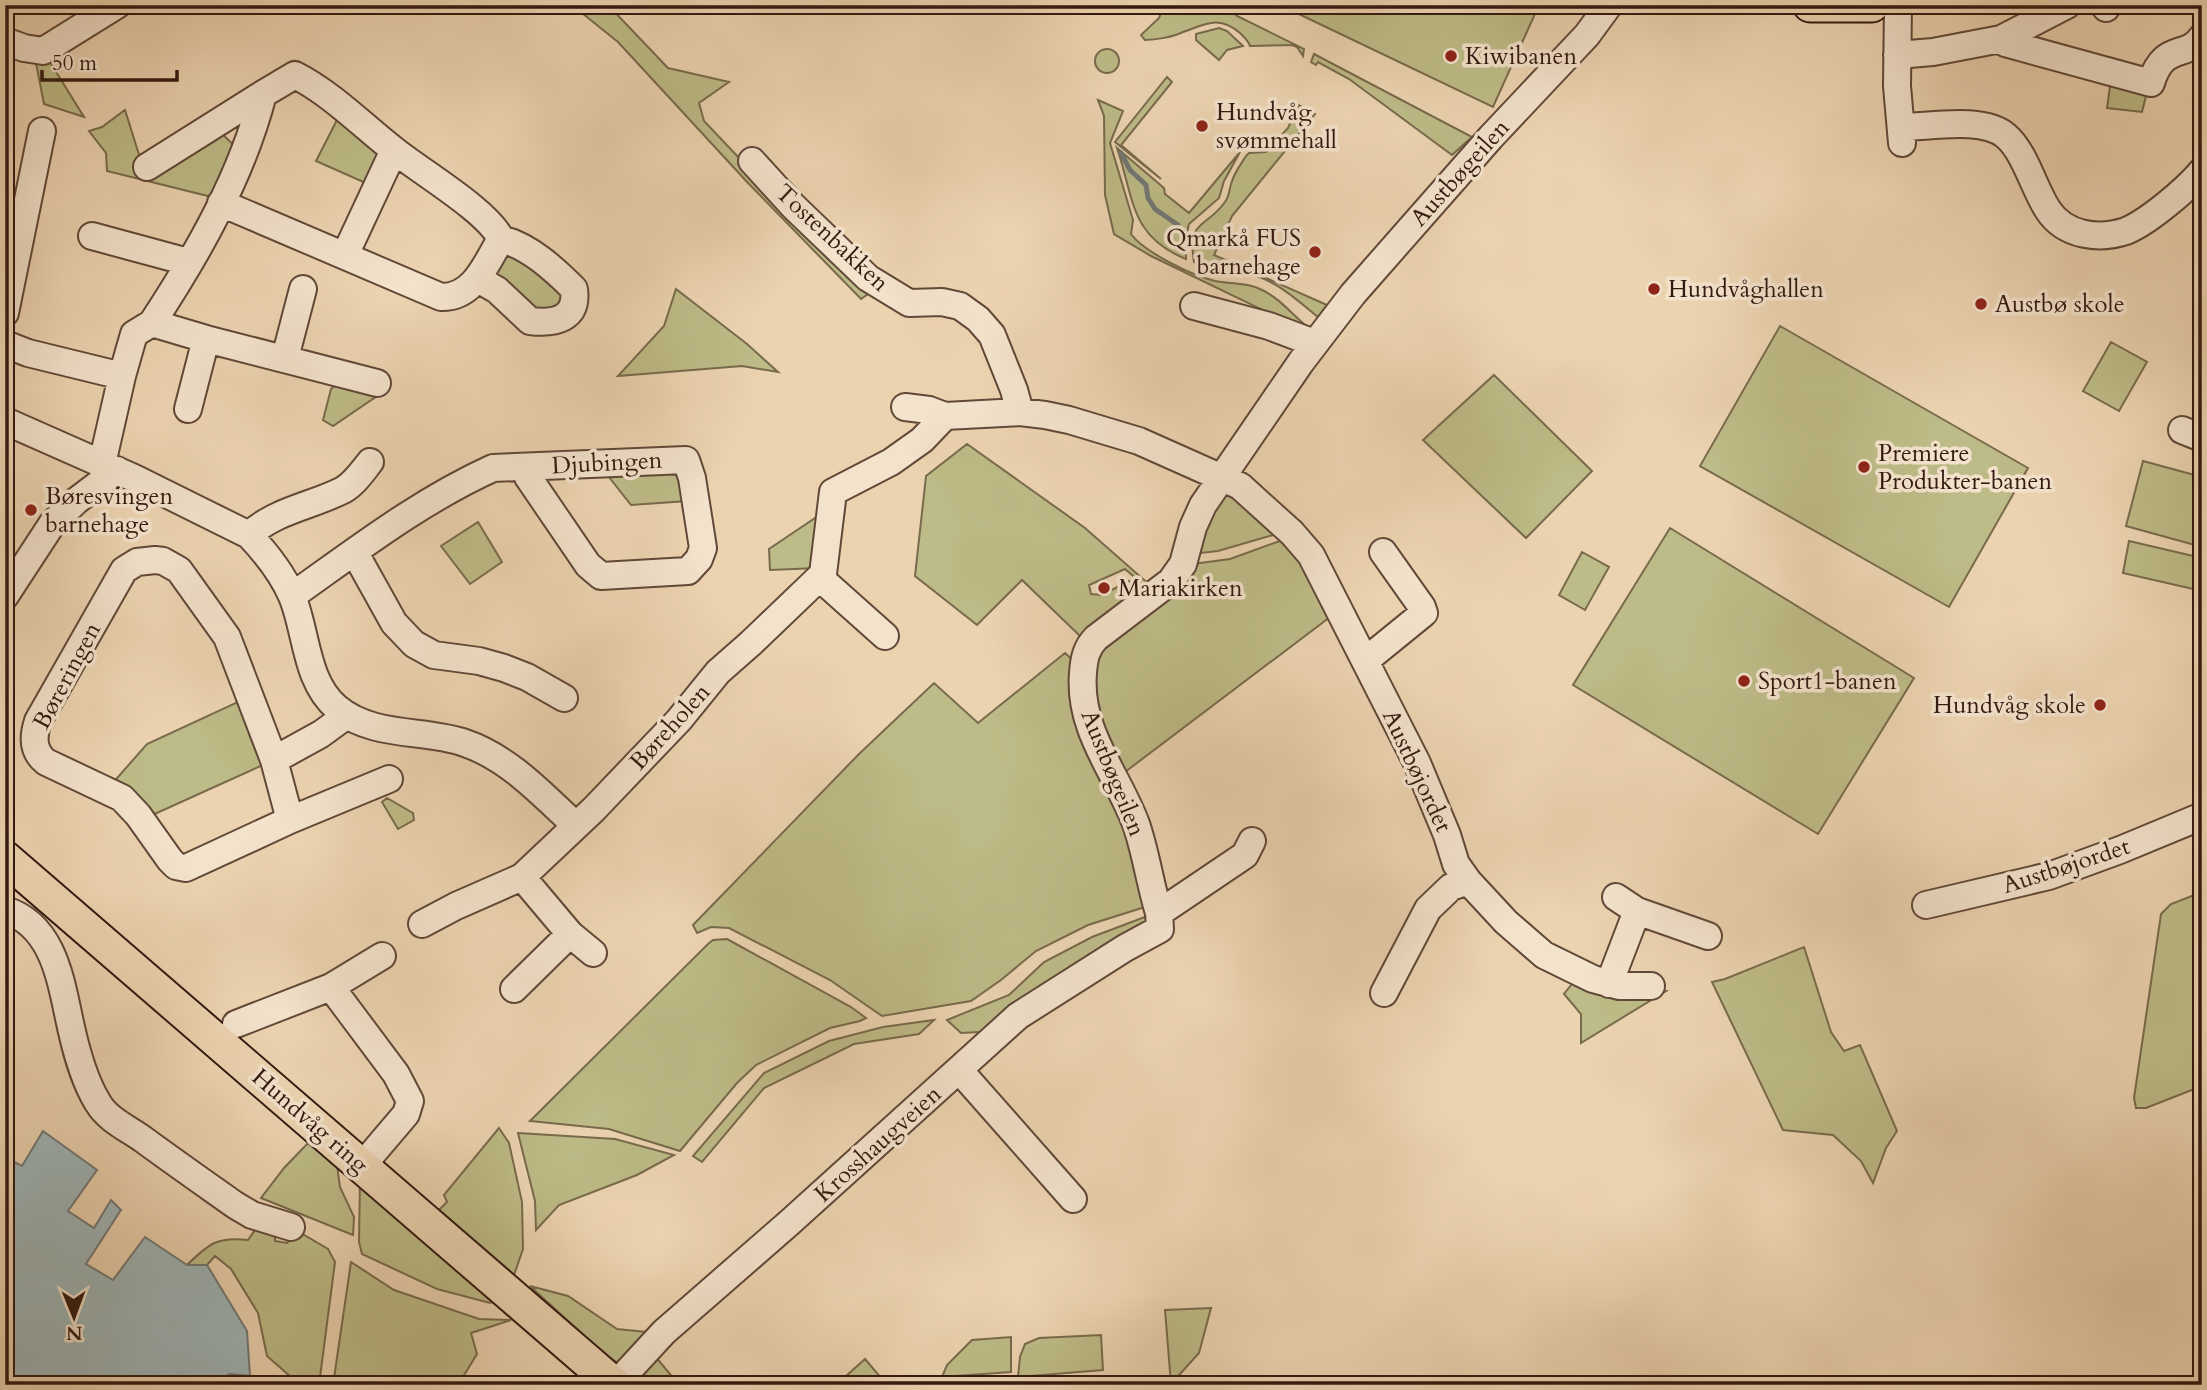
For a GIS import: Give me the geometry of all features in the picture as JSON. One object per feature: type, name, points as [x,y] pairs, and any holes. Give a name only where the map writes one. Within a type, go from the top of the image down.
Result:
[{"type":"main road","points":[[1810,5],[1872,5]]},
{"type":"main road","name":"Hundvåg ring","points":[[5,858],[615,1385]]},
{"type":"street","points":[[5,41],[43,51],[117,5]]},
{"type":"street","name":"Austbøgeilen","points":[[1160,921],[1136,825],[1102,758],[1090,725],[1082,695],[1087,648],[1180,571],[1193,527],[1203,505],[1314,344],[1353,294],[1491,137],[1587,36],[1609,5]]},
{"type":"street","points":[[1898,5],[1897,86],[1901,136],[1968,124],[1989,127],[2006,135],[2017,149],[2050,213],[2062,225],[2089,235],[2115,233],[2132,228],[2182,192],[2202,171]]},
{"type":"street","points":[[1897,55],[1933,52],[2001,39],[2067,5]]},
{"type":"street","points":[[2001,39],[2005,43],[2151,83],[2158,66],[2182,41]]},
{"type":"street","points":[[147,167],[295,75],[317,88],[480,214],[496,228],[501,239],[515,243],[530,253],[574,289],[575,298],[572,309],[566,316],[530,321],[497,290],[478,279]]},
{"type":"street","points":[[5,596],[52,524],[110,467],[122,376],[134,334],[152,323],[221,203],[253,126],[263,94]]},
{"type":"street","points":[[5,313],[42,131]]},
{"type":"street","points":[[345,255],[394,150]]},
{"type":"street","name":"Tostenbakken","points":[[752,161],[793,206],[868,278],[909,303],[942,302],[960,306],[978,319],[996,343],[1020,412]]},
{"type":"street","points":[[221,203],[441,298],[457,294],[478,279],[501,239]]},
{"type":"street","points":[[92,236],[188,262]]},
{"type":"street","points":[[285,358],[303,289]]},
{"type":"street","points":[[1194,306],[1269,326],[1314,344]]},
{"type":"street","points":[[152,323],[377,383]]},
{"type":"street","points":[[188,409],[206,339]]},
{"type":"street","points":[[5,344],[28,353],[122,376]]},
{"type":"street","points":[[905,407],[929,410],[946,416],[1020,412],[1069,420],[1162,450],[1223,477]]},
{"type":"street","points":[[885,636],[820,578],[825,566],[833,492],[891,461],[928,434],[946,416]]},
{"type":"street","points":[[5,421],[110,467],[249,535],[271,560],[292,596],[313,671],[326,696],[347,715],[387,730],[469,744],[509,766],[576,826]]},
{"type":"street","name":"Djubingen","points":[[292,596],[403,518],[467,480],[493,468],[686,460],[692,478],[703,548],[699,559],[688,571],[608,577],[597,574],[528,477],[525,468]]},
{"type":"street","points":[[249,535],[256,528],[291,509],[346,489],[370,462]]},
{"type":"street","name":"Austbøjordet","points":[[1223,477],[1240,486],[1268,510],[1311,555],[1417,763],[1456,864],[1468,881],[1506,922],[1544,955],[1609,984],[1651,986]]},
{"type":"street","points":[[1366,661],[1424,613],[1383,552]]},
{"type":"street","points":[[355,553],[373,581],[394,624],[414,644],[434,655],[479,661],[503,668],[527,677],[564,698]]},
{"type":"street","name":"Børeringen","points":[[290,820],[274,760],[227,637],[179,570],[163,561],[155,560],[137,562],[130,566],[124,570],[38,721],[34,737],[37,752],[46,762],[122,798],[138,815],[170,860],[181,868],[192,866],[290,820],[389,779]]},
{"type":"street","name":"Børeholen","points":[[422,924],[522,877],[576,826],[679,720],[718,672],[820,578]]},
{"type":"street","points":[[274,760],[309,741],[347,715]]},
{"type":"street","name":"Austbøjordet","points":[[1926,905],[2049,876],[2202,816]]},
{"type":"street","points":[[1160,921],[1245,855],[1252,841]]},
{"type":"street","points":[[522,877],[570,934],[593,953]]},
{"type":"street","points":[[1384,993],[1429,909],[1451,887],[1468,881]]},
{"type":"street","points":[[1609,984],[1626,904],[1708,936]]},
{"type":"street","points":[[5,909],[25,918],[50,950],[63,984],[69,1020],[90,1088],[105,1112],[251,1215],[291,1227]]},
{"type":"street","name":"Krosshaugveien","points":[[615,1385],[663,1332],[1030,1008],[1125,948],[1160,921]]},
{"type":"street","points":[[513,989],[570,934]]},
{"type":"street","points":[[236,1024],[331,987],[382,956]]},
{"type":"street","points":[[331,987],[396,1074],[410,1101],[406,1114],[361,1167]]},
{"type":"street","points":[[960,1071],[1073,1199]]},
{"type":"shaded area","points":[[572,5],[608,5],[668,68],[729,82],[699,103],[704,121],[868,294],[861,299],[748,183],[618,42]]},
{"type":"shaded area","points":[[1164,5],[1225,5],[1237,16],[1304,49],[1303,56],[1297,47],[1292,45],[1250,46],[1232,27],[1219,23],[1206,24],[1169,37],[1145,40],[1141,35],[1159,18]]},
{"type":"shaded area","name":"Kiwibanen","points":[[1280,5],[1539,5],[1493,107]]},
{"type":"shaded area","points":[[1219,28],[1227,31],[1243,46],[1227,50],[1219,60],[1196,40],[1196,34]]},
{"type":"shaded area","points":[[1102,49],[1112,49],[1119,56],[1119,66],[1112,73],[1102,73],[1095,66],[1095,56]]},
{"type":"shaded area","points":[[1314,54],[1472,137],[1452,155],[1349,79],[1318,62],[1316,65],[1311,62]]},
{"type":"shaded area","points":[[35,58],[50,62],[84,117],[44,104]]},
{"type":"shaded area","points":[[1167,77],[1172,82],[1121,145],[1161,179],[1115,142]]},
{"type":"shaded area","points":[[2111,79],[2144,91],[2146,96],[2142,112],[2107,108]]},
{"type":"shaded area","points":[[1098,100],[1123,111],[1110,143],[1133,220],[1131,234],[1137,241],[1194,274],[1215,281],[1256,287],[1268,293],[1304,324],[1302,329],[1151,256],[1114,234],[1105,195],[1104,116]]},
{"type":"shaded area","points":[[1299,105],[1315,114],[1232,216],[1214,255],[1327,305],[1318,317],[1267,280],[1194,262],[1193,238],[1196,231],[1225,202],[1233,178],[1246,156],[1249,153],[1266,152],[1288,128]]},
{"type":"shaded area","points":[[125,110],[141,161],[220,132],[239,150],[216,198],[107,171],[106,153],[89,131],[102,127]]},
{"type":"shaded area","points":[[340,114],[385,150],[370,185],[316,161]]},
{"type":"shaded area","points":[[1117,148],[1189,213],[1240,152],[1224,181],[1219,198],[1189,224],[1186,259],[1167,250],[1144,227],[1131,199]]},
{"type":"shaded area","points":[[508,252],[563,290],[563,300],[556,311],[533,314],[497,277],[496,268]]},
{"type":"shaded area","points":[[676,289],[747,344],[778,372],[742,366],[618,376],[664,326]]},
{"type":"shaded area","name":"Premiere Produkter-banen","points":[[1780,326],[2028,468],[1949,607],[1700,466]]},
{"type":"shaded area","points":[[2111,342],[2147,362],[2119,411],[2083,391]]},
{"type":"shaded area","points":[[1494,375],[1592,471],[1526,538],[1423,440]]},
{"type":"shaded area","points":[[337,384],[383,392],[333,426],[323,420],[331,389]]},
{"type":"shaded area","points":[[967,444],[1085,528],[1151,586],[1148,589],[1125,569],[1089,585],[1091,594],[1102,595],[1129,581],[1142,592],[1083,639],[1022,580],[977,625],[915,576],[926,476]]},
{"type":"shaded area","points":[[2143,461],[2202,477],[2202,547],[2126,526]]},
{"type":"shaded area","points":[[681,469],[687,501],[631,505],[605,472]]},
{"type":"shaded area","points":[[1229,493],[1280,533],[1218,551],[1201,553],[1201,534],[1219,497]]},
{"type":"shaded area","points":[[824,512],[819,568],[770,570],[769,549]]},
{"type":"shaded area","points":[[478,522],[502,562],[470,584],[441,546]]},
{"type":"shaded area","name":"Sport1-banen","points":[[1670,528],[1914,678],[1818,834],[1573,685]]},
{"type":"shaded area","points":[[1288,538],[1334,614],[1125,772],[1107,743],[1093,698],[1092,662],[1107,639],[1193,564],[1230,559]]},
{"type":"shaded area","points":[[2129,541],[2202,558],[2202,591],[2123,573]]},
{"type":"shaded area","points":[[1582,552],[1609,567],[1585,610],[1559,595]]},
{"type":"shaded area","points":[[1065,653],[1077,664],[1131,827],[1148,906],[1088,925],[1036,951],[971,1001],[882,1016],[830,980],[729,928],[711,927],[697,933],[693,925],[859,754],[934,683],[978,723]]},
{"type":"shaded area","points":[[242,700],[265,764],[148,817],[111,785],[147,744]]},
{"type":"shaded area","points":[[387,798],[413,813],[414,820],[398,829],[382,802]]},
{"type":"shaded area","points":[[2202,892],[2202,1086],[2146,1108],[2136,1108],[2134,1098],[2161,914],[2171,904]]},
{"type":"shaded area","points":[[1150,915],[1154,925],[1000,1031],[961,1033],[947,1020],[1009,995],[1044,962],[1092,937]]},
{"type":"shaded area","points":[[727,939],[851,1007],[866,1018],[830,1028],[756,1065],[737,1083],[680,1151],[609,1129],[530,1121],[708,944],[713,940]]},
{"type":"shaded area","points":[[1804,947],[1831,1032],[1844,1051],[1860,1045],[1897,1131],[1886,1148],[1873,1183],[1861,1161],[1833,1135],[1783,1130],[1712,982]]},
{"type":"shaded area","points":[[1575,980],[1605,987],[1666,991],[1581,1043],[1581,1014],[1564,994]]},
{"type":"shaded area","points":[[934,1020],[919,1034],[854,1044],[764,1088],[702,1162],[693,1156],[764,1073],[829,1041],[883,1027]]},
{"type":"shaded area","points":[[499,1128],[509,1143],[522,1202],[523,1249],[514,1275],[439,1210],[447,1202],[444,1195]]},
{"type":"shaded area","points":[[518,1133],[615,1139],[674,1155],[637,1175],[559,1205],[536,1230],[535,1201]]},
{"type":"shaded area","points":[[308,1143],[337,1165],[340,1187],[354,1217],[353,1235],[261,1198]]},
{"type":"shaded area","points":[[360,1179],[498,1298],[490,1303],[437,1289],[362,1254],[359,1242]]},
{"type":"shaded area","points":[[259,1224],[275,1228],[275,1241],[287,1243],[299,1232],[328,1249],[335,1262],[319,1385],[300,1385],[267,1356],[258,1313],[231,1269],[215,1256],[207,1265],[187,1265],[201,1252],[220,1241],[248,1240]]},
{"type":"shaded area","points":[[351,1262],[394,1290],[479,1319],[511,1320],[471,1333],[477,1354],[458,1385],[333,1385]]},
{"type":"shaded area","points":[[530,1286],[568,1296],[617,1329],[647,1332],[618,1363],[607,1357]]},
{"type":"shaded area","points":[[1211,1308],[1199,1353],[1171,1384],[1165,1310]]},
{"type":"shaded area","points":[[1101,1335],[1103,1370],[1018,1377],[1020,1357],[1025,1344],[1039,1338]]},
{"type":"shaded area","points":[[1011,1337],[1011,1372],[942,1377],[947,1365],[972,1340]]},
{"type":"shaded area","points":[[655,1356],[679,1385],[640,1385],[635,1380]]},
{"type":"shaded area","points":[[865,1359],[887,1385],[836,1385]]},
{"type":"water","points":[[43,1131],[97,1170],[68,1211],[94,1228],[111,1200],[121,1210],[86,1264],[113,1280],[145,1237],[187,1265],[207,1265],[247,1331],[250,1376],[230,1374],[209,1384],[174,1376],[172,1385],[5,1385],[5,1157],[22,1166]]},
{"type":"waterway","points":[[1121,153],[1130,170],[1146,185],[1148,198],[1155,209],[1178,225]]},
{"type":"place","name":"Kiwibanen","points":[[1451,56]]},
{"type":"place","name":"Hundvåg svømmehall","points":[[1202,126]]},
{"type":"place","name":"Qmarkå FUS barnehage","points":[[1315,252]]},
{"type":"place","name":"Hundvåghallen","points":[[1654,289]]},
{"type":"place","name":"Austbø skole","points":[[1981,304]]},
{"type":"place","name":"Premiere Produkter-banen","points":[[1864,467]]},
{"type":"place","name":"Børesvingen barnehage","points":[[31,510]]},
{"type":"place","name":"Mariakirken","points":[[1104,588]]},
{"type":"place","name":"Sport1-banen","points":[[1744,681]]},
{"type":"place","name":"Hundvåg skole","points":[[2100,705]]}]
